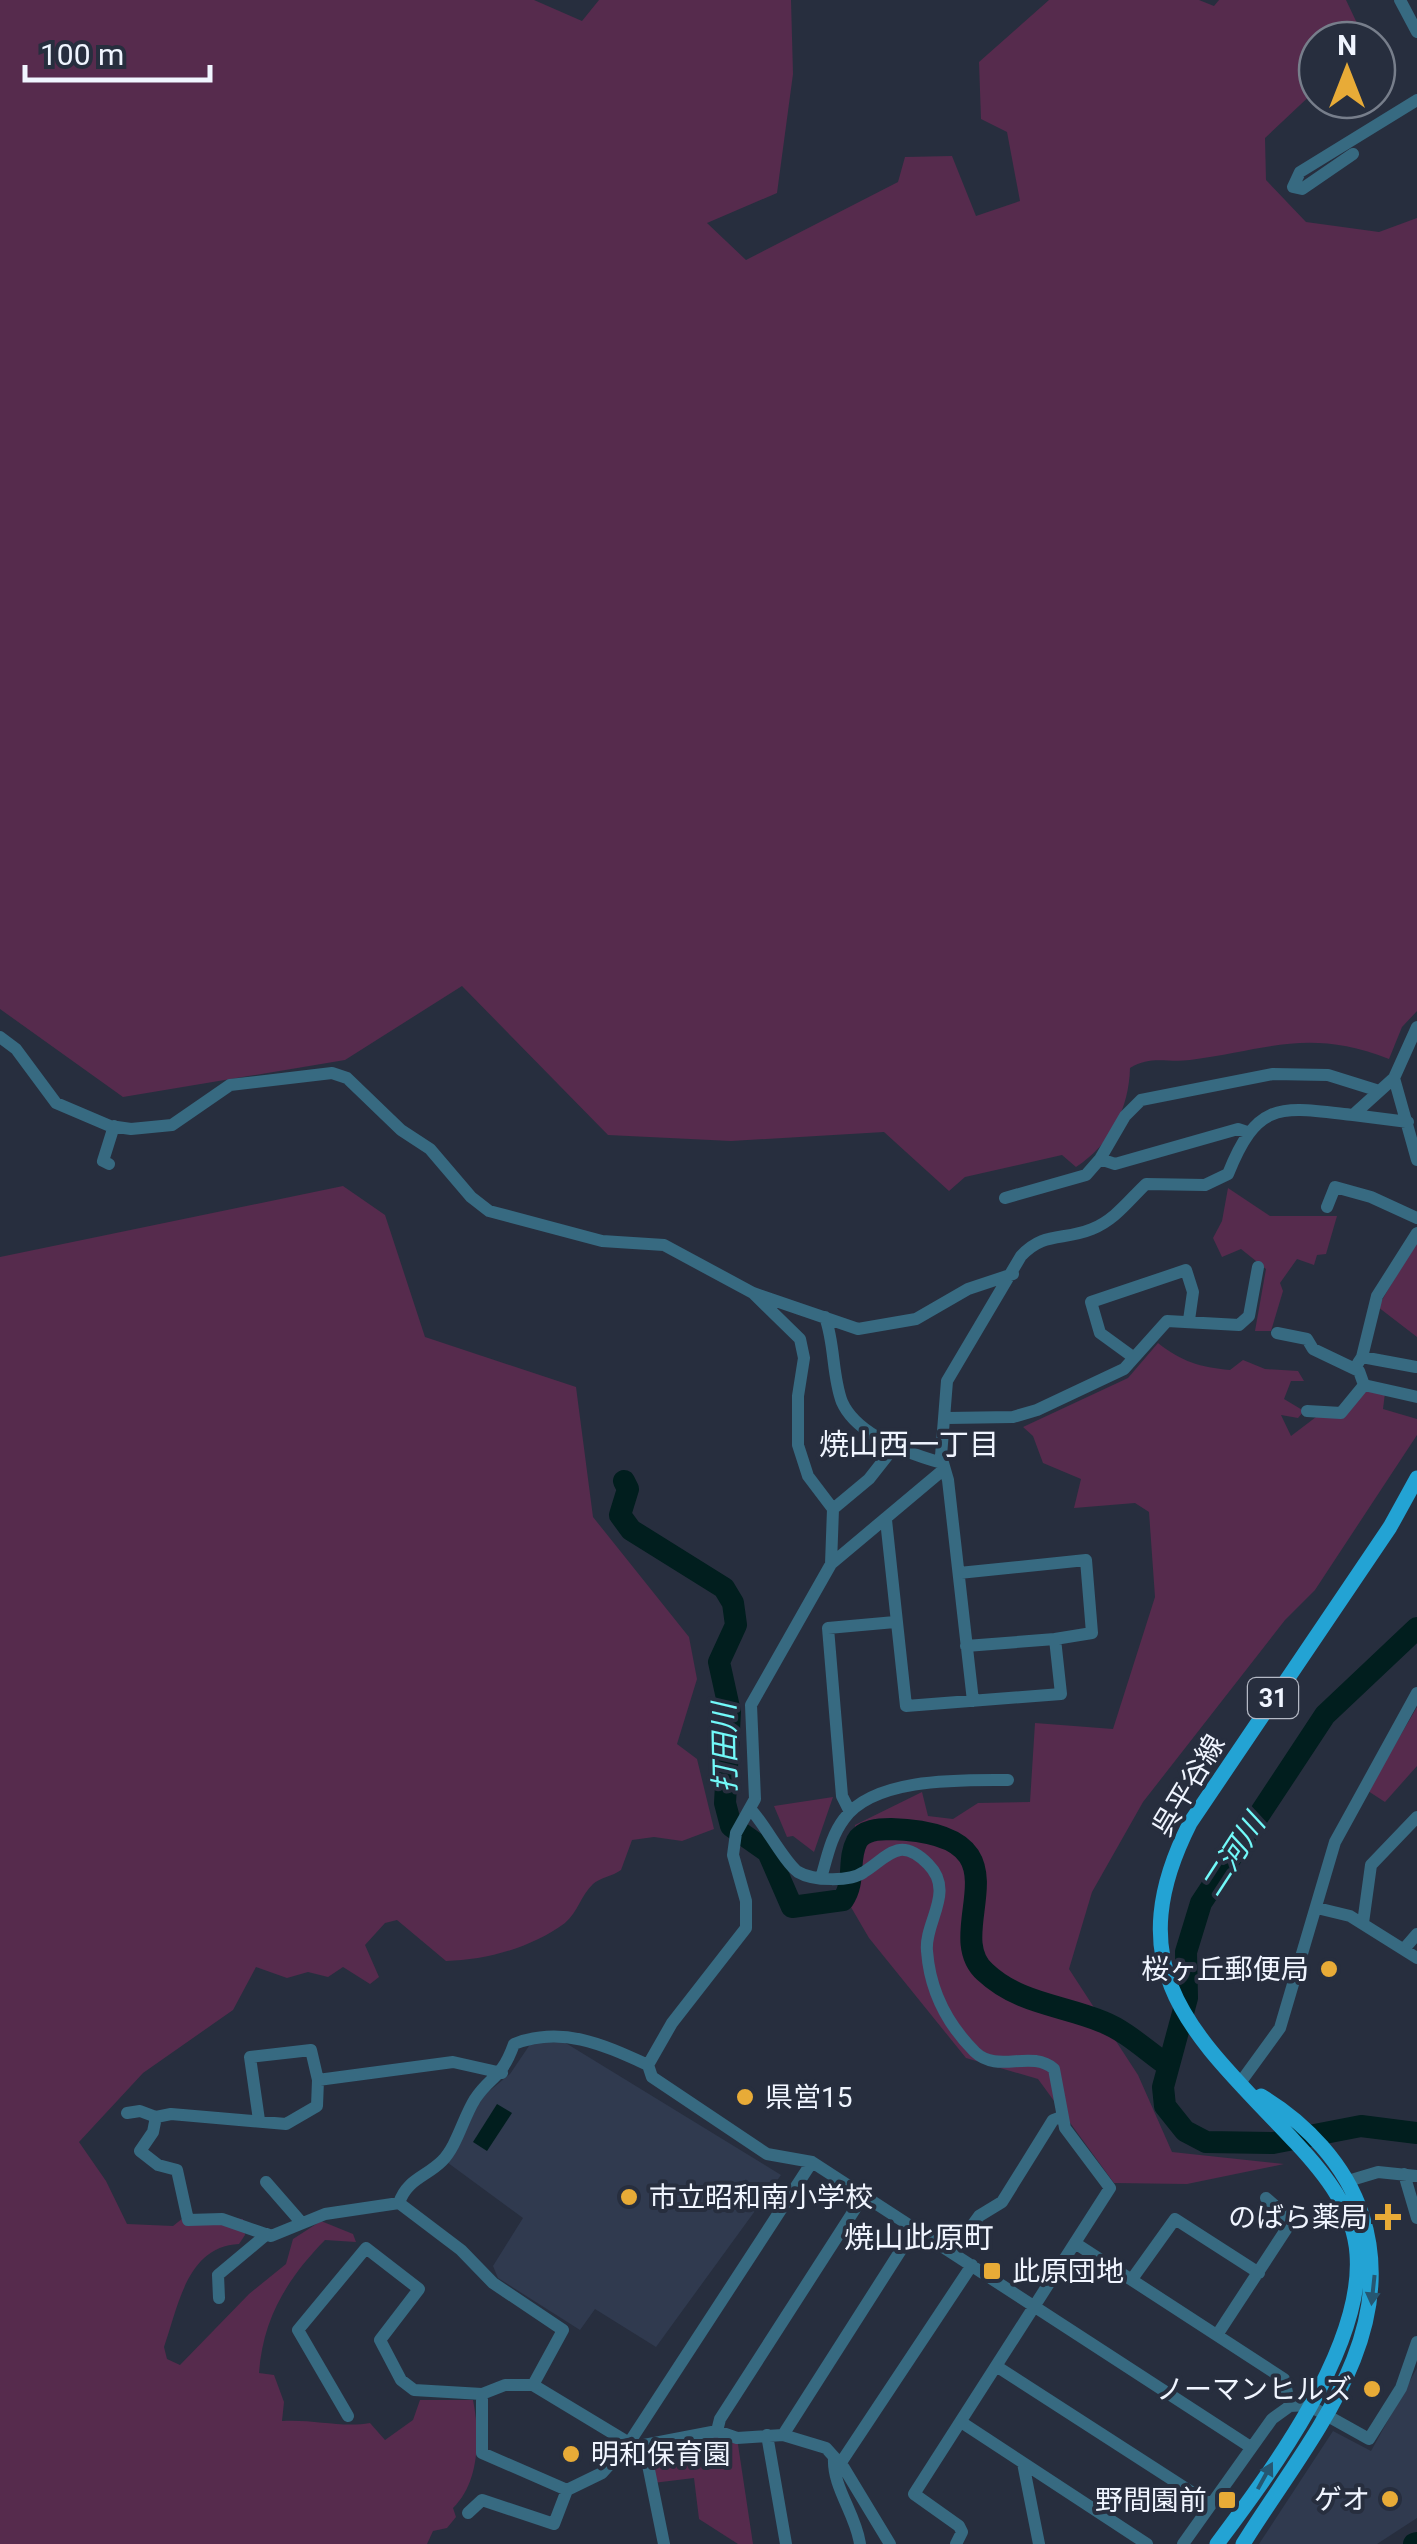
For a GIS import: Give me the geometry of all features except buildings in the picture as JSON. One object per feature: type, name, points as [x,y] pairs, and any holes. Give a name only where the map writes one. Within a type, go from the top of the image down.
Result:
[{"type":"main road","name":"呉平谷線","points":[[1242,2544],[1360,2351],[1374,2295],[1370,2238],[1338,2165],[1240,2084],[1206,2050],[1170,1986],[1161,1931],[1167,1878],[1190,1823],[1390,1527],[1417,1478]]},
{"type":"main road","name":"呉平谷線","points":[[1218,2544],[1250,2501],[1308,2405],[1339,2344],[1357,2278],[1355,2239],[1341,2203],[1274,2110]]},
{"type":"street","points":[[1400,0],[1417,32]]},
{"type":"street","points":[[1353,154],[1302,189],[1294,186],[1300,172],[1417,100]]},
{"type":"street","points":[[1353,1115],[1376,1090],[1394,1078],[1417,1027]]},
{"type":"street","points":[[0,1037],[16,1049],[56,1103],[114,1126],[172,1124],[230,1084],[332,1073],[347,1078],[401,1130],[430,1149],[470,1197],[489,1211],[602,1241],[664,1245],[753,1293],[858,1329],[900,1324],[968,1289],[1013,1274]]},
{"type":"street","points":[[1006,1198],[1074,1181],[1100,1159],[1125,1116],[1141,1100],[1273,1074],[1314,1074],[1376,1090]]},
{"type":"street","points":[[1394,1078],[1417,1160]]},
{"type":"street","points":[[973,1701],[942,1466],[947,1418],[944,1400],[950,1373],[1021,1256],[1036,1240],[1090,1230],[1111,1219],[1146,1184],[1205,1185],[1228,1174],[1247,1132],[1290,1108],[1408,1122]]},
{"type":"street","points":[[109,1164],[104,1161],[114,1126]]},
{"type":"street","points":[[1100,1159],[1115,1164],[1238,1129],[1247,1132]]},
{"type":"street","points":[[1327,1207],[1335,1187],[1371,1196],[1417,1218]]},
{"type":"street","points":[[1364,1385],[1358,1363],[1378,1296],[1417,1233]]},
{"type":"street","points":[[947,1418],[1013,1417],[1038,1410],[1124,1368],[1168,1321],[1239,1325],[1248,1316],[1258,1267]]},
{"type":"street","points":[[1133,1358],[1100,1333],[1091,1302],[1186,1270],[1194,1292],[1189,1320]]},
{"type":"street","points":[[753,1293],[800,1340],[804,1358],[798,1396],[798,1445],[808,1476],[833,1509],[831,1564]]},
{"type":"street","points":[[825,1316],[834,1340],[842,1400],[850,1413],[894,1446],[942,1466]]},
{"type":"street","points":[[1277,1333],[1307,1339],[1313,1349],[1358,1363],[1416,1367]]},
{"type":"street","points":[[1364,1385],[1417,1397]]},
{"type":"street","points":[[1307,1411],[1341,1413],[1364,1385]]},
{"type":"street","points":[[833,1509],[869,1479],[894,1446]]},
{"type":"street","points":[[648,2065],[672,2023],[746,1928],[746,1901],[733,1855],[739,1829],[752,1810],[751,1705],[831,1564],[886,1520],[942,1466]]},
{"type":"street","points":[[886,1520],[906,1706],[1061,1694],[1055,1638]]},
{"type":"street","points":[[959,1573],[1086,1560],[1092,1633],[966,1646]]},
{"type":"street","points":[[850,1812],[842,1796],[828,1628],[895,1622]]},
{"type":"street","points":[[1240,2084],[1280,2028],[1336,1842],[1417,1692]]},
{"type":"street","points":[[821,1878],[830,1846],[850,1812],[896,1789],[930,1781],[1008,1780]]},
{"type":"street","points":[[752,1810],[796,1871],[821,1878],[852,1877],[888,1850],[902,1850],[928,1863],[940,1890],[927,1950],[938,2004],[980,2056],[1003,2063],[1049,2064],[1057,2077],[1061,2117],[1088,2164],[1110,2188],[1078,2244],[914,2494],[959,2526],[962,2532],[956,2544]]},
{"type":"street","points":[[1363,1924],[1371,1864],[1417,1817]]},
{"type":"street","points":[[1317,1908],[1363,1924],[1417,1958]]},
{"type":"street","points":[[1404,1949],[1417,1934]]},
{"type":"street","points":[[399,2203],[404,2189],[446,2158],[478,2094],[502,2073],[514,2044],[534,2036],[601,2042],[648,2065],[652,2077],[767,2154],[812,2162],[864,2194],[1249,2446]]},
{"type":"street","points":[[127,2113],[286,2124],[306,2116],[317,2106],[318,2080],[311,2050],[250,2057],[259,2120]]},
{"type":"street","points":[[318,2080],[453,2062],[502,2073]]},
{"type":"street","points":[[156,2117],[153,2132],[134,2147],[158,2165],[177,2170],[188,2220],[222,2219],[266,2234]]},
{"type":"street","points":[[952,2253],[979,2216],[1002,2202],[1054,2120],[1061,2117]]},
{"type":"street","points":[[468,2513],[482,2500],[554,2524],[567,2490],[602,2473],[629,2443],[812,2162]]},
{"type":"street","points":[[1348,2181],[1376,2172],[1411,2175],[1417,2218]]},
{"type":"street","points":[[266,2182],[300,2221]]},
{"type":"street","points":[[717,2432],[720,2419],[864,2194]]},
{"type":"street","points":[[1217,2334],[1259,2274],[1290,2219],[1266,2198]]},
{"type":"street","points":[[219,2298],[218,2275],[266,2234],[348,2208],[399,2203],[461,2250],[493,2284],[563,2330],[533,2385]]},
{"type":"street","points":[[1132,2278],[1175,2219],[1259,2274]]},
{"type":"street","points":[[784,2434],[915,2228]]},
{"type":"street","points":[[1078,2244],[1284,2379],[1290,2406]]},
{"type":"street","points":[[348,2416],[298,2330],[366,2248],[420,2289],[380,2340],[401,2380],[424,2394],[482,2394],[505,2385],[533,2385],[629,2443],[644,2445],[717,2432],[737,2438],[784,2434],[826,2448],[890,2544]]},
{"type":"street","points":[[860,2544],[853,2514],[836,2479],[837,2461],[972,2266]]},
{"type":"street","points":[[1183,2544],[1249,2446],[1290,2406],[1308,2405],[1369,2439],[1401,2388],[1417,2342]]},
{"type":"street","points":[[996,2366],[1210,2504]]},
{"type":"street","points":[[482,2394],[482,2453],[567,2490]]},
{"type":"street","points":[[961,2422],[1147,2544]]},
{"type":"street","points":[[767,2435],[786,2544]]},
{"type":"street","points":[[644,2445],[664,2544]]},
{"type":"street","points":[[1022,2463],[1039,2544]]},
{"type":"shaded area","points":[[0,0],[534,0],[582,21],[599,0],[791,0],[793,74],[777,193],[707,223],[746,260],[898,182],[905,157],[952,156],[976,216],[1020,201],[1007,132],[981,119],[979,62],[1049,0],[1199,0],[1214,6],[1219,0],[1346,0],[1356,20],[1297,20],[1297,108],[1265,138],[1266,180],[1306,222],[1379,232],[1417,218],[1417,1011],[1402,1027],[1389,1059],[1361,1050],[1312,1043],[1190,1060],[1145,1062],[1130,1068],[1126,1098],[1108,1137],[1076,1167],[1062,1155],[965,1177],[949,1191],[884,1132],[731,1141],[608,1135],[462,986],[345,1060],[123,1097],[0,1009]]},
{"type":"shaded area","points":[[343,1186],[385,1215],[425,1337],[576,1387],[593,1517],[689,1637],[697,1679],[677,1744],[697,1759],[714,1829],[682,1841],[654,1837],[632,1840],[621,1870],[593,1884],[565,1923],[508,1951],[446,1961],[397,1920],[385,1923],[365,1945],[379,1977],[370,1984],[343,1967],[328,1977],[308,1972],[287,1978],[256,1967],[233,2010],[143,2073],[79,2142],[106,2181],[127,2224],[173,2226],[188,2214],[243,2219],[245,2235],[239,2244],[221,2247],[207,2255],[180,2297],[164,2347],[167,2359],[180,2365],[249,2294],[286,2264],[293,2239],[321,2221],[353,2234],[356,2242],[325,2240],[288,2285],[266,2334],[259,2373],[274,2375],[284,2402],[282,2421],[370,2423],[385,2440],[413,2420],[420,2400],[473,2400],[477,2443],[473,2472],[453,2508],[456,2517],[447,2528],[433,2531],[427,2544],[0,2544],[0,1257]]},
{"type":"shaded area","points":[[1228,1188],[1270,1216],[1337,1216],[1326,1254],[1317,1255],[1314,1265],[1297,1259],[1280,1283],[1283,1291],[1271,1331],[1255,1331],[1266,1269],[1241,1249],[1222,1257],[1213,1238],[1222,1221]]},
{"type":"shaded area","points":[[1417,1240],[1417,1337],[1378,1307]]},
{"type":"shaded area","points":[[1158,1343],[1183,1359],[1209,1367],[1230,1370],[1243,1360],[1265,1369],[1298,1371],[1304,1381],[1291,1381],[1284,1399],[1304,1411],[1298,1418],[1281,1415],[1291,1436],[1316,1417],[1343,1417],[1368,1388],[1385,1393],[1383,1409],[1417,1419],[1417,1435],[1315,1590],[1285,1620],[1143,1802],[1092,1892],[1069,1969],[1138,2075],[1172,2152],[1284,2164],[1187,2184],[1114,2183],[1038,2079],[966,2058],[869,1938],[848,1902],[855,1825],[922,1792],[928,1816],[953,1819],[978,1803],[1030,1802],[1035,1723],[1113,1729],[1155,1597],[1149,1512],[1135,1503],[1074,1508],[1081,1479],[1043,1463],[1033,1436],[1023,1427],[1128,1378]]},
{"type":"shaded area","points":[[1417,1707],[1417,1766],[1385,1802],[1368,1791]]},
{"type":"shaded area","points":[[833,1797],[814,1852],[793,1836],[787,1837],[774,1806]]},
{"type":"shaded area","name":"市立昭和南小学校","points":[[564,2042],[781,2175],[656,2347],[595,2309],[580,2330],[498,2278],[493,2266],[523,2218],[440,2157],[482,2097],[510,2074],[531,2043]]},
{"type":"shaded area","points":[[497,2104],[512,2113],[487,2151],[473,2142]]},
{"type":"shaded area","points":[[1417,2368],[1417,2518],[1377,2544],[1259,2544],[1333,2431],[1371,2451]]},
{"type":"shaded area","points":[[704,2436],[737,2438],[753,2544],[738,2544],[699,2519],[694,2478],[653,2483],[644,2445]]},
{"type":"waterway","name":"打田川","points":[[624,1481],[628,1489],[620,1515],[631,1530],[724,1588],[733,1603],[736,1625],[719,1662],[730,1712],[725,1803],[731,1826],[768,1852],[792,1907],[843,1900],[854,1848],[867,1832],[891,1829],[936,1835],[962,1848],[973,1865],[976,1887],[971,1933],[974,1954],[985,1972],[1026,1997],[1112,2026],[1167,2065]]},
{"type":"waterway","name":"二河川","points":[[1417,1628],[1325,1715],[1201,1903],[1186,1952],[1187,1998],[1163,2087],[1165,2106],[1185,2131],[1206,2142],[1273,2143],[1361,2126],[1417,2133]]},
{"type":"place","name":"桜ヶ丘郵便局","points":[[1329,1969]]},
{"type":"place","name":"県営15","points":[[745,2097]]},
{"type":"place","name":"市立昭和南小学校","points":[[629,2197]]},
{"type":"place","name":"のばら薬局","points":[[1388,2217]]},
{"type":"place","name":"此原団地","points":[[992,2271]]},
{"type":"place","name":"ノーマンヒルズ","points":[[1372,2389]]},
{"type":"place","name":"明和保育園","points":[[571,2454]]},
{"type":"place","name":"ゲオ","points":[[1390,2499]]},
{"type":"place","name":"野間園前","points":[[1227,2500]]},
{"type":"district","name":"焼山西一丁目","points":[[909,1445]]},
{"type":"district","name":"焼山此原町","points":[[919,2238]]}]
